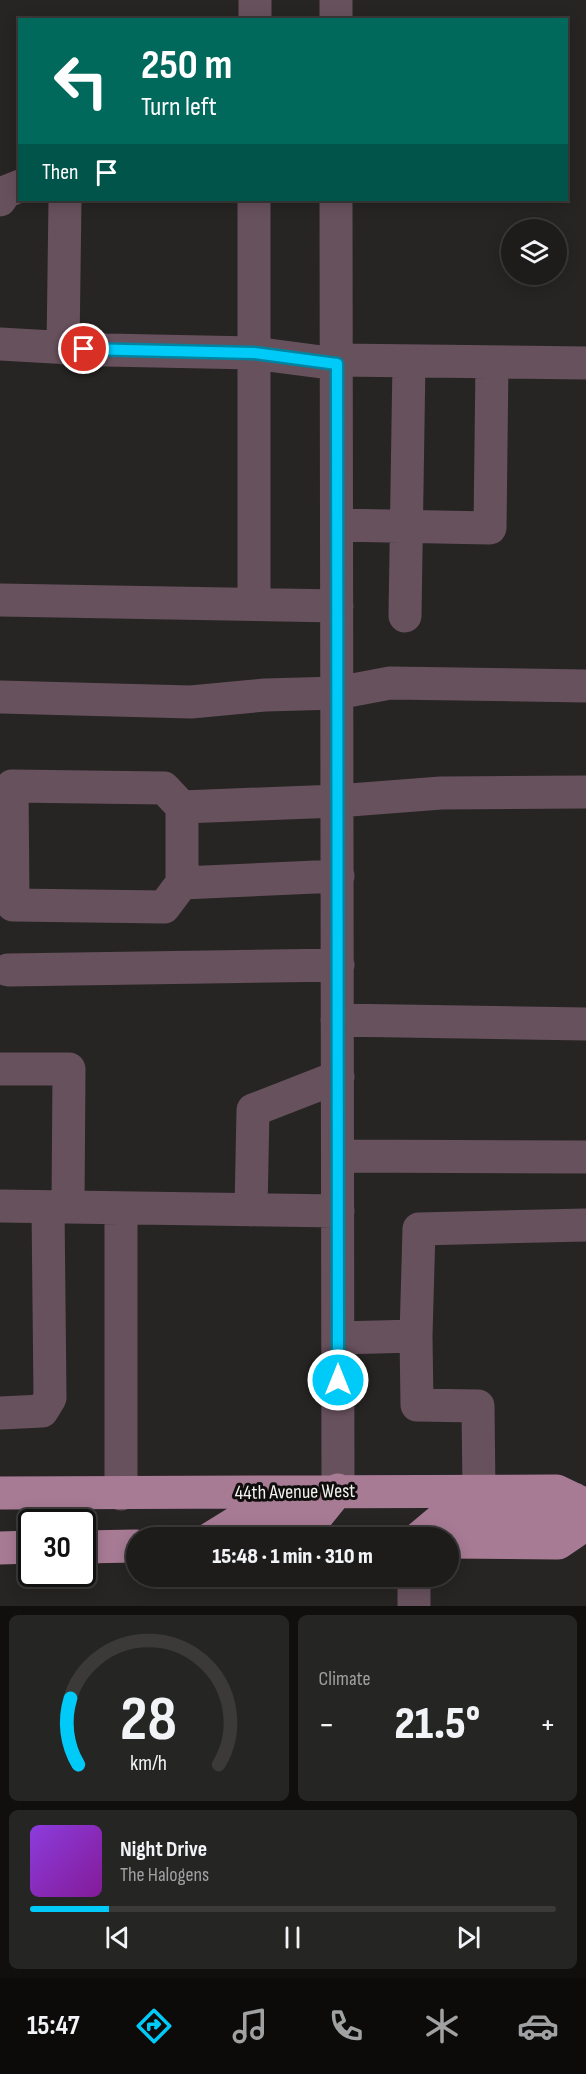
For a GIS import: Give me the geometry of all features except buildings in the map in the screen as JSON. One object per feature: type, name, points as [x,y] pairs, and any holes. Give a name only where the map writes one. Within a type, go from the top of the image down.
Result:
[{"type":"main road","points":[[228,1527],[244,1517],[317,1516],[338,1490]]},
{"type":"main road","name":"44th Avenue West","points":[[0,1493],[557,1491],[582,1510]]},
{"type":"main road","points":[[432,1527],[444,1517],[543,1515],[582,1510]]},
{"type":"main road","points":[[459,1542],[558,1543],[582,1510]]},
{"type":"main road","points":[[96,1546],[126,1546]]},
{"type":"main road","points":[[0,1548],[18,1547]]},
{"type":"street","points":[[255,0],[255,18]]},
{"type":"street","points":[[336,0],[336,18]]},
{"type":"street","points":[[0,200],[5,192],[18,187]]},
{"type":"street","points":[[63,348],[65,201]]},
{"type":"street","points":[[254,201],[254,604]]},
{"type":"street","points":[[336,201],[338,1490]]},
{"type":"street","points":[[0,344],[254,353],[337,362],[586,363]]},
{"type":"street","points":[[405,616],[409,361]]},
{"type":"street","points":[[337,525],[490,528],[492,362]]},
{"type":"street","points":[[0,600],[337,606]]},
{"type":"street","points":[[0,697],[191,702],[266,695],[337,693],[390,683],[586,687]]},
{"type":"street","points":[[12,786],[165,788],[182,807],[182,883],[164,907],[13,905],[12,786]]},
{"type":"street","points":[[182,807],[337,801],[441,793],[586,792]]},
{"type":"street","points":[[182,883],[338,876]]},
{"type":"street","points":[[8,970],[338,965]]},
{"type":"street","points":[[337,1020],[586,1024]]},
{"type":"street","points":[[0,1069],[69,1069],[58,1207],[50,1398],[42,1411],[0,1413]]},
{"type":"street","points":[[251,1210],[253,1110],[338,1077]]},
{"type":"street","points":[[338,1156],[586,1157]]},
{"type":"street","points":[[0,1206],[338,1212]]},
{"type":"street","points":[[121,1208],[121,1494]]},
{"type":"street","points":[[479,1491],[478,1406],[417,1405],[419,1228],[586,1225]]},
{"type":"street","points":[[338,1338],[416,1336]]},
{"type":"street","points":[[414,1587],[414,1606]]},
{"type":"route","points":[[84,349],[254,353],[337,364],[338,1380]]}]
